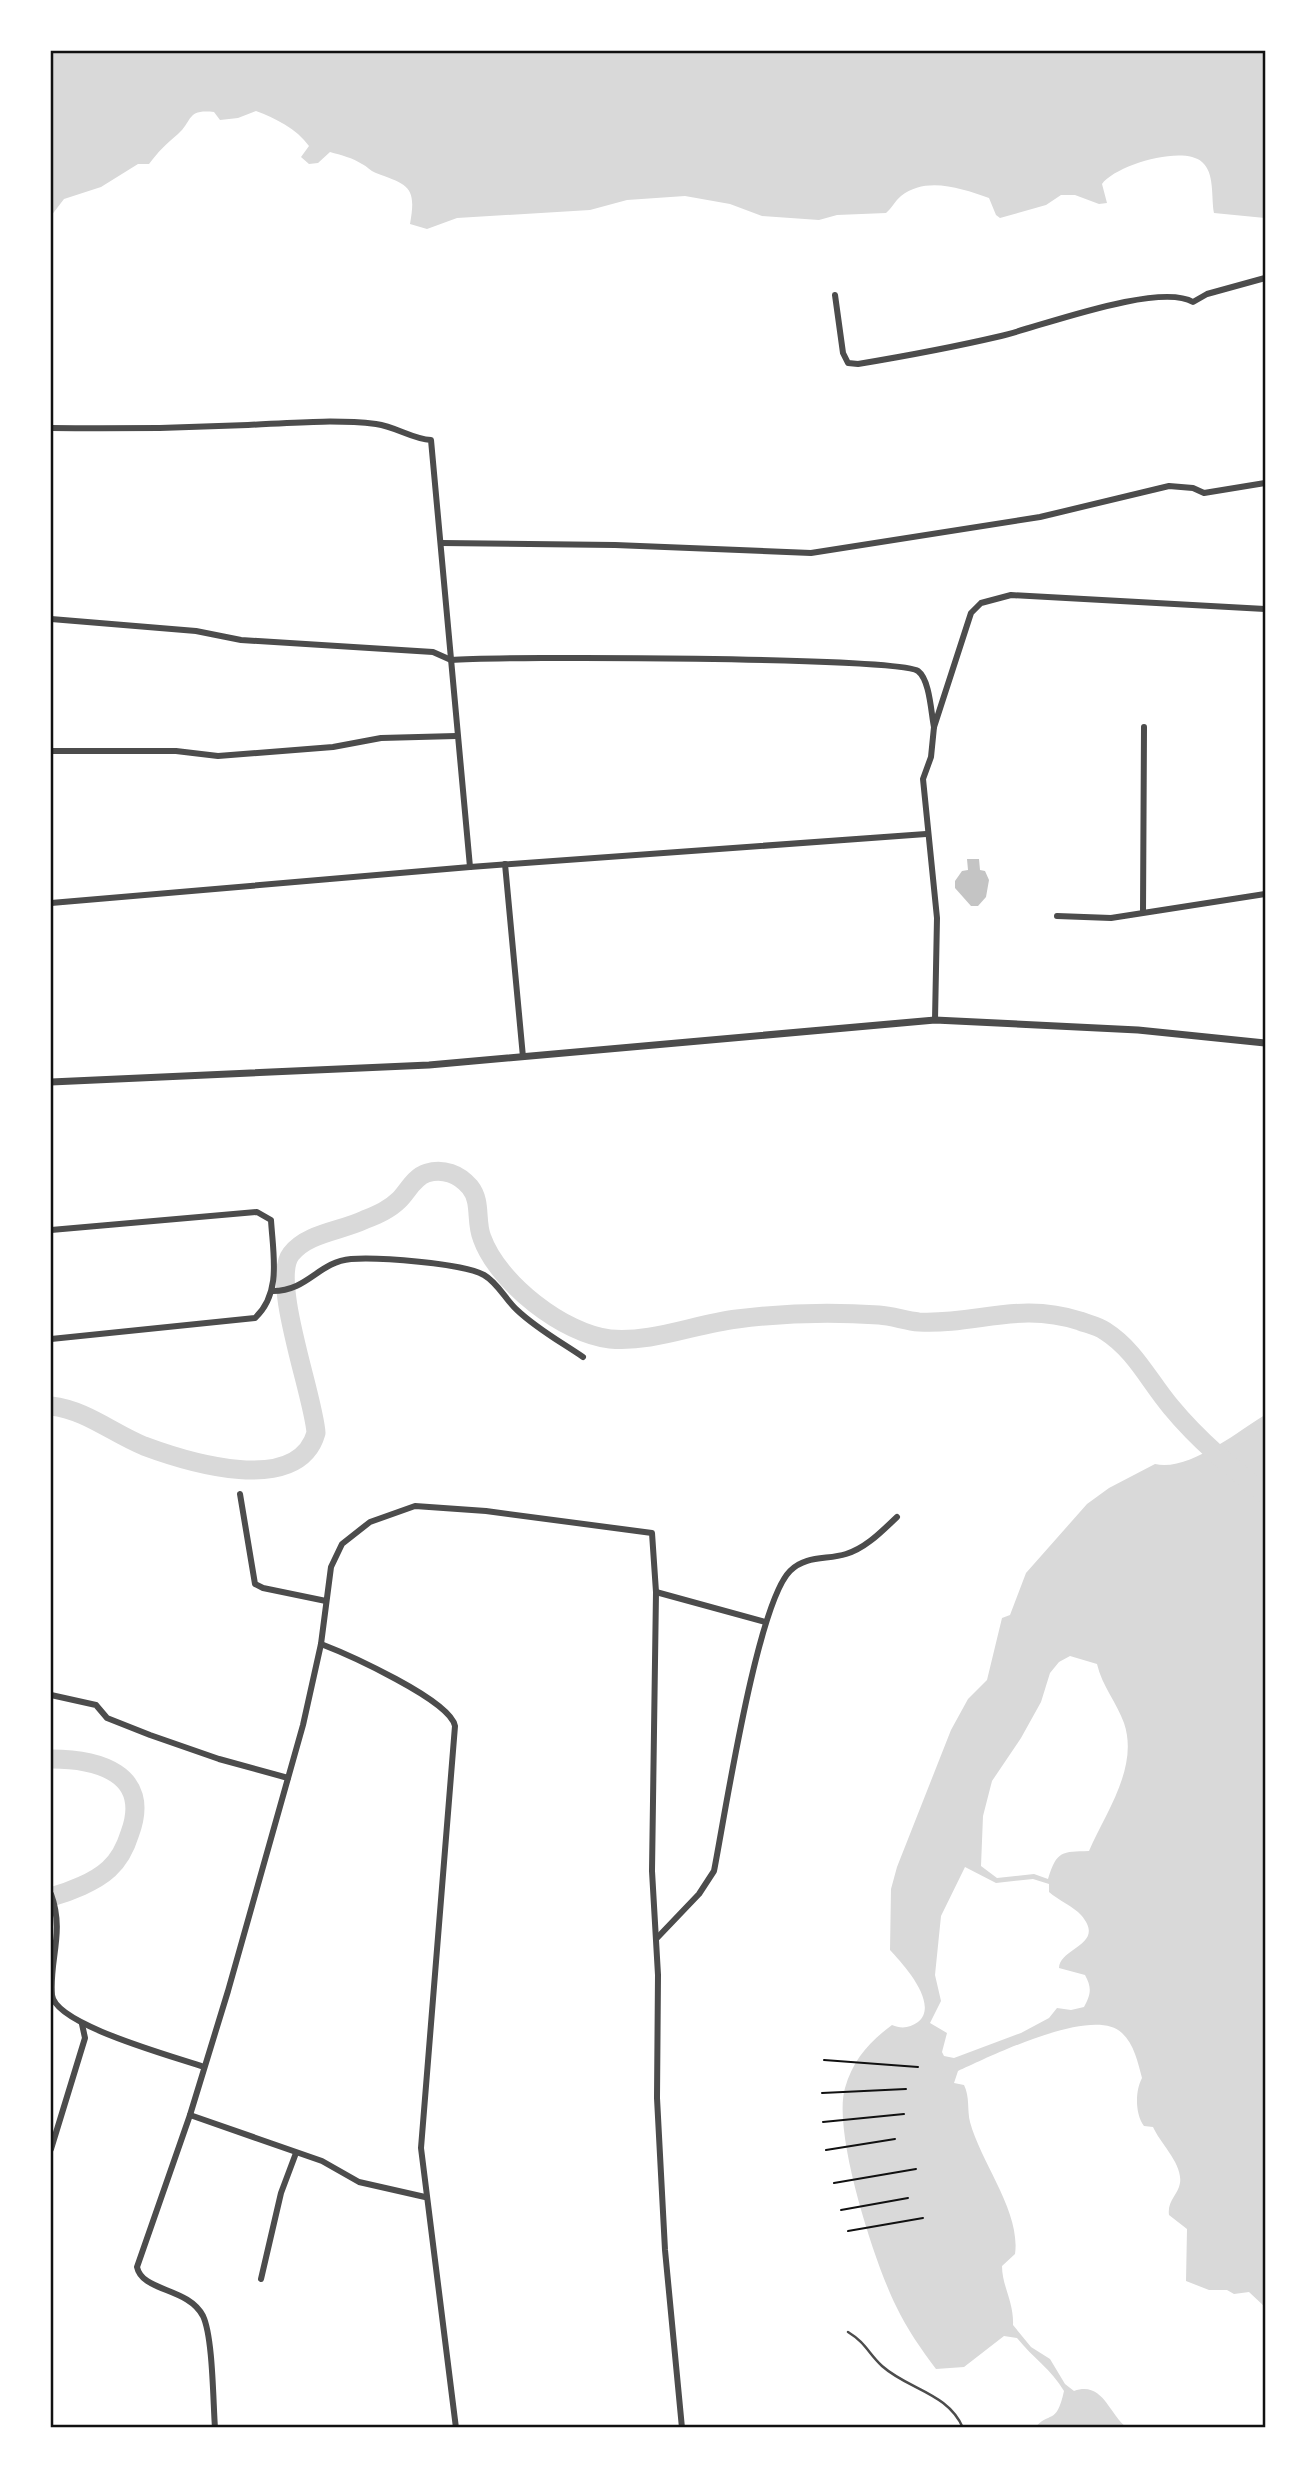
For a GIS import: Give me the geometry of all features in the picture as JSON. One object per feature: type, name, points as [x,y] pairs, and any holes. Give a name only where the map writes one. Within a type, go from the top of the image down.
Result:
[{"type":"street","points":[[835,295],[843,353],[848,363],[858,364],[1005,335],[1113,305],[1170,296],[1183,296],[1194,302],[1207,294],[1265,278]]},
{"type":"street","points":[[51,428],[171,428],[310,421],[375,424],[404,429],[418,439],[431,440],[470,867]]},
{"type":"street","points":[[441,543],[615,545],[811,552],[1041,517],[1169,486],[1193,488],[1204,493],[1265,484]]},
{"type":"street","points":[[935,1020],[937,918],[926,834],[923,779],[931,757],[934,727],[967,620],[981,603],[1012,595],[1265,609]]},
{"type":"street","points":[[51,619],[196,631],[241,639],[433,652],[451,660],[905,666],[919,672],[924,680],[934,727]]},
{"type":"street","points":[[1143,912],[1144,727]]},
{"type":"street","points":[[51,751],[176,751],[218,757],[333,747],[381,738],[456,736]]},
{"type":"street","points":[[51,903],[505,864],[926,834]]},
{"type":"street","points":[[505,864],[523,1057]]},
{"type":"street","points":[[1057,916],[1111,918],[1265,894]]},
{"type":"street","points":[[51,1082],[523,1057],[935,1020],[1138,1030],[1265,1043]]},
{"type":"street","points":[[51,1230],[257,1212],[271,1220],[277,1291],[255,1318],[51,1339]]},
{"type":"street","points":[[277,1291],[297,1289],[326,1266],[352,1259],[455,1266],[492,1281],[516,1309],[583,1357]]},
{"type":"street","points":[[240,1494],[256,1584],[263,1588],[326,1601]]},
{"type":"street","points":[[215,2428],[203,2316],[186,2297],[148,2283],[139,2276],[137,2267],[190,2115],[288,1778],[320,1644],[331,1567],[342,1544],[370,1522],[415,1506],[486,1511],[652,1533],[656,1592],[652,1871],[657,1938],[657,2098],[665,2250],[682,2428]]},
{"type":"street","points":[[657,1938],[699,1894],[714,1871],[765,1622],[782,1582],[794,1567],[811,1559],[846,1554],[874,1538],[897,1517]]},
{"type":"street","points":[[656,1592],[765,1622]]},
{"type":"street","points":[[320,1644],[340,1651],[426,1698],[453,1718],[455,1726],[421,2148],[425,2197],[456,2428]]},
{"type":"street","points":[[51,1695],[96,1705],[107,1718],[150,1735],[288,1778]]},
{"type":"street","points":[[51,1894],[55,1905],[58,1944],[52,1996],[55,2005],[82,2024],[204,2067]]},
{"type":"street","points":[[51,2149],[85,2038],[82,2024]]},
{"type":"street","points":[[190,2115],[322,2161],[359,2182],[425,2197]]},
{"type":"street","points":[[261,2279],[281,2193],[296,2152]]},
{"type":"lane","points":[[848,2332],[865,2343],[883,2367],[941,2401],[958,2415],[963,2428]]},
{"type":"path","points":[[824,2060],[918,2067]]},
{"type":"path","points":[[822,2093],[906,2090]]},
{"type":"path","points":[[822,2122],[904,2114]]},
{"type":"path","points":[[826,2150],[895,2139]]},
{"type":"path","points":[[834,2183],[916,2169]]},
{"type":"path","points":[[841,2210],[908,2198]]},
{"type":"path","points":[[848,2231],[923,2218]]},
{"type":"shaded area","points":[[51,51],[1265,51],[1265,218],[1214,213],[1211,179],[1202,162],[1193,157],[1166,156],[1135,164],[1110,177],[1102,184],[1107,203],[1099,204],[1075,195],[1061,195],[1046,205],[1000,218],[989,198],[955,188],[932,185],[911,190],[899,198],[886,213],[837,215],[819,220],[762,216],[730,204],[685,196],[627,200],[590,210],[457,218],[427,229],[410,224],[411,194],[403,184],[374,172],[355,160],[330,152],[318,163],[309,164],[301,157],[309,146],[298,134],[256,111],[238,118],[220,120],[214,112],[194,114],[149,164],[138,164],[101,187],[64,199],[51,216]]},
{"type":"shaded area","points":[[1265,1415],[1265,2307],[1249,2292],[1234,2294],[1227,2290],[1209,2290],[1186,2281],[1187,2229],[1169,2215],[1180,2183],[1178,2168],[1153,2127],[1144,2126],[1141,2121],[1137,2102],[1142,2078],[1133,2048],[1122,2033],[1108,2026],[1088,2025],[1066,2029],[1016,2045],[958,2071],[954,2083],[964,2085],[975,2138],[1012,2221],[1015,2254],[1002,2266],[1013,2325],[1031,2347],[1050,2359],[1065,2384],[1074,2391],[1084,2389],[1099,2394],[1127,2428],[1035,2428],[1055,2414],[1064,2391],[1017,2338],[1004,2336],[964,2367],[936,2369],[905,2323],[877,2260],[858,2198],[845,2135],[845,2088],[857,2060],[876,2038],[892,2025],[905,2027],[915,2024],[924,2014],[925,2005],[917,1984],[890,1950],[891,1889],[897,1867],[951,1730],[968,1699],[987,1680],[1002,1618],[1010,1615],[1026,1573],[1087,1504],[1109,1488],[1155,1464],[1182,1462],[1212,1449]],"holes":[[[1070,1656],[1097,1664],[1102,1680],[1124,1723],[1128,1740],[1127,1756],[1119,1789],[1089,1851],[1062,1854],[1054,1863],[1048,1879],[1034,1874],[997,1878],[981,1866],[983,1816],[992,1781],[1041,1702],[1050,1673],[1059,1662]],[[965,1867],[996,1883],[1033,1879],[1049,1884],[1049,1892],[1081,1915],[1088,1925],[1089,1933],[1086,1939],[1061,1961],[1059,1968],[1085,1975],[1090,1991],[1084,2007],[1071,2010],[1057,2008],[1049,2018],[1021,2033],[954,2058],[944,2056],[942,2052],[947,2033],[930,2023],[941,2001],[935,1975],[941,1916]]]},
{"type":"building","points":[[967,859],[979,859],[980,870],[985,871],[989,880],[986,897],[978,906],[971,906],[955,888],[955,881],[962,871],[968,870]]},
{"type":"waterway","points":[[51,1406],[76,1412],[132,1441],[186,1460],[239,1470],[265,1469],[288,1464],[305,1453],[316,1433],[289,1313],[286,1268],[291,1254],[306,1241],[355,1224],[387,1209],[399,1200],[418,1178],[439,1171],[466,1182],[474,1193],[482,1238],[502,1272],[535,1304],[554,1317],[592,1335],[610,1339],[642,1338],[721,1321],[790,1314],[879,1315],[919,1322],[1018,1313],[1058,1315],[1096,1326],[1116,1339],[1193,1431],[1265,1494]]},
{"type":"waterway","points":[[51,1759],[86,1762],[116,1774],[127,1783],[133,1796],[135,1813],[127,1843],[113,1865],[89,1882],[51,1897]]}]
